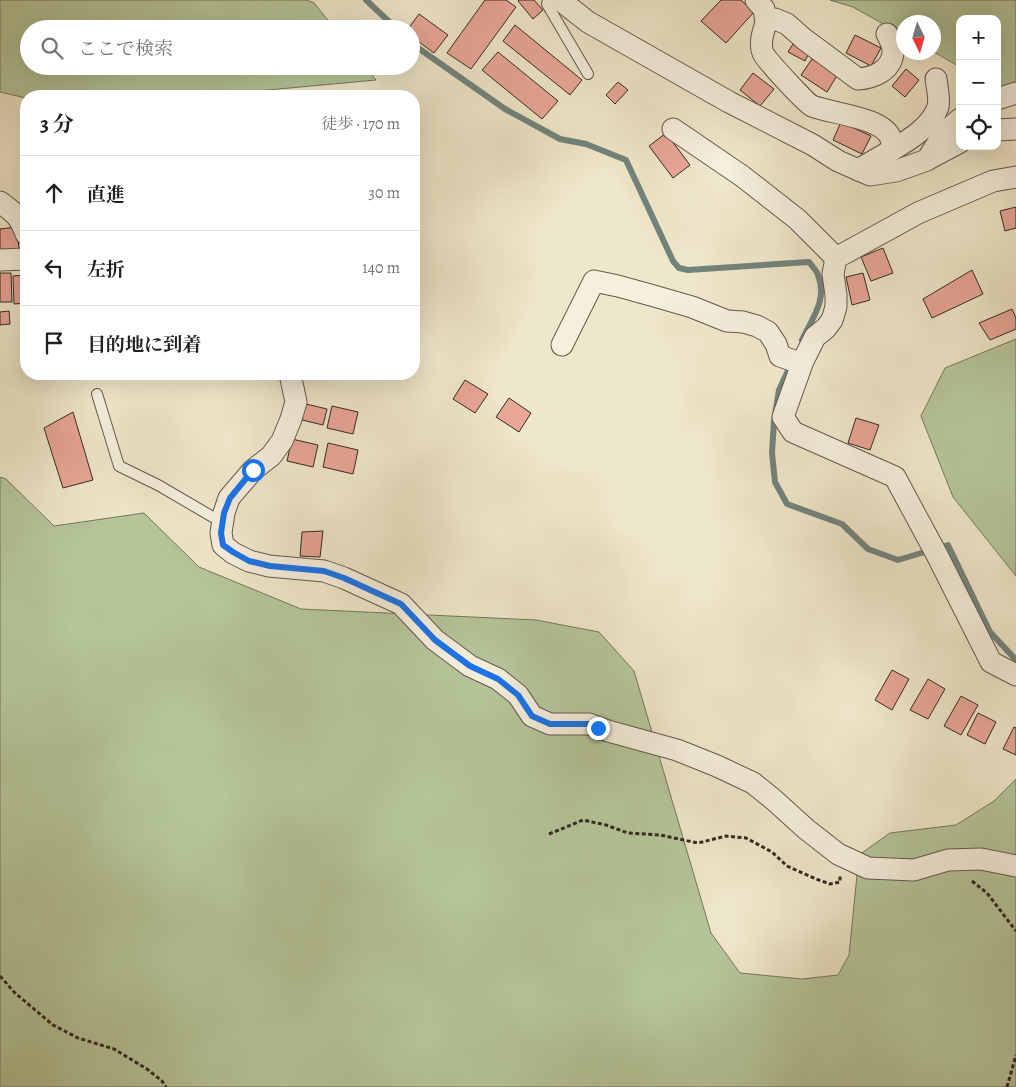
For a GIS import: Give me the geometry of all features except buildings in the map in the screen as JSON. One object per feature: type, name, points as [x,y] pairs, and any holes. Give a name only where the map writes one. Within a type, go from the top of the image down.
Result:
[{"type":"street","points":[[560,0],[588,22],[729,102],[813,145],[838,162],[870,175],[896,171],[927,160],[956,144]]},
{"type":"street","points":[[756,0],[764,9],[766,23],[762,38],[763,53],[778,72],[810,106],[871,122],[886,130],[892,139],[892,150]]},
{"type":"street","points":[[766,23],[775,19],[787,24],[858,79],[876,75],[891,62],[893,52],[887,34]]},
{"type":"street","points":[[858,170],[911,139],[924,128],[939,105],[936,78]]},
{"type":"street","points":[[1001,98],[1016,93]]},
{"type":"street","points":[[927,160],[944,133],[956,122]]},
{"type":"street","points":[[672,129],[742,176],[797,219],[836,258]]},
{"type":"street","points":[[1001,130],[1016,129]]},
{"type":"street","points":[[836,258],[918,213],[993,181],[1016,177]]},
{"type":"street","points":[[0,202],[20,219]]},
{"type":"street","points":[[836,258],[833,274],[836,307],[832,320],[815,337],[795,362],[783,417],[793,432],[895,477],[991,662],[1016,676]]},
{"type":"street","points":[[0,260],[20,259]]},
{"type":"street","points":[[562,345],[594,281],[654,296],[727,321],[743,322],[757,326],[768,332],[776,344],[780,356],[795,362]]},
{"type":"street","points":[[291,380],[296,402],[282,441],[271,456],[253,470],[230,498],[224,513],[221,533],[223,545],[233,552],[249,561],[270,566],[324,571],[401,604],[435,640],[470,666],[498,679],[518,695],[532,716],[550,724],[589,724],[677,750],[717,766],[753,783],[838,854],[868,868],[914,870],[948,860],[980,860],[1016,866]]},
{"type":"lane","points":[[548,0],[547,4],[588,74]]},
{"type":"lane","points":[[97,394],[120,466],[158,485],[223,523]]},
{"type":"path","points":[[549,834],[583,820],[606,825],[628,834],[660,835],[698,843],[726,836],[746,838],[772,852],[787,866],[830,884],[840,882],[840,875],[824,843]]},
{"type":"path","points":[[971,880],[986,893],[1016,931]]},
{"type":"path","points":[[0,976],[15,993],[53,1026],[78,1038],[114,1048],[147,1069],[162,1081],[166,1087]]},
{"type":"path","points":[[1007,1087],[1016,1056]]},
{"type":"green space","points":[[0,0],[307,0],[314,3],[328,20],[20,20],[20,75],[372,75],[376,80],[268,90],[20,90],[20,97],[0,92]]},
{"type":"green space","points":[[830,0],[1016,0],[1016,95],[1001,88],[1001,15],[956,15],[956,65],[941,56],[941,15],[896,15],[896,31],[853,7]]},
{"type":"green space","points":[[1016,339],[1016,576],[953,497],[921,416],[945,368]]},
{"type":"green space","points":[[0,477],[6,479],[54,526],[144,513],[199,567],[301,609],[536,620],[599,632],[634,671],[711,933],[740,973],[802,979],[838,975],[849,955],[859,855],[890,833],[956,825],[994,801],[1016,779],[1016,1087],[0,1087]]},
{"type":"waterway","points":[[366,0],[387,20]]},
{"type":"waterway","points":[[420,49],[505,109],[560,139],[586,144],[626,160],[673,261],[679,268],[688,270],[809,262],[816,270],[821,284],[821,292],[818,309],[802,340]]},
{"type":"waterway","points":[[792,362],[779,390],[774,421],[772,453],[775,482],[787,504],[842,524],[868,549],[898,560],[948,545],[990,632],[1016,660]]},
{"type":"route","points":[[253,470],[230,498],[224,513],[221,533],[223,545],[249,561],[270,566],[324,571],[401,604],[435,640],[470,666],[498,679],[518,695],[532,716],[550,724],[589,724],[598,728]]}]
